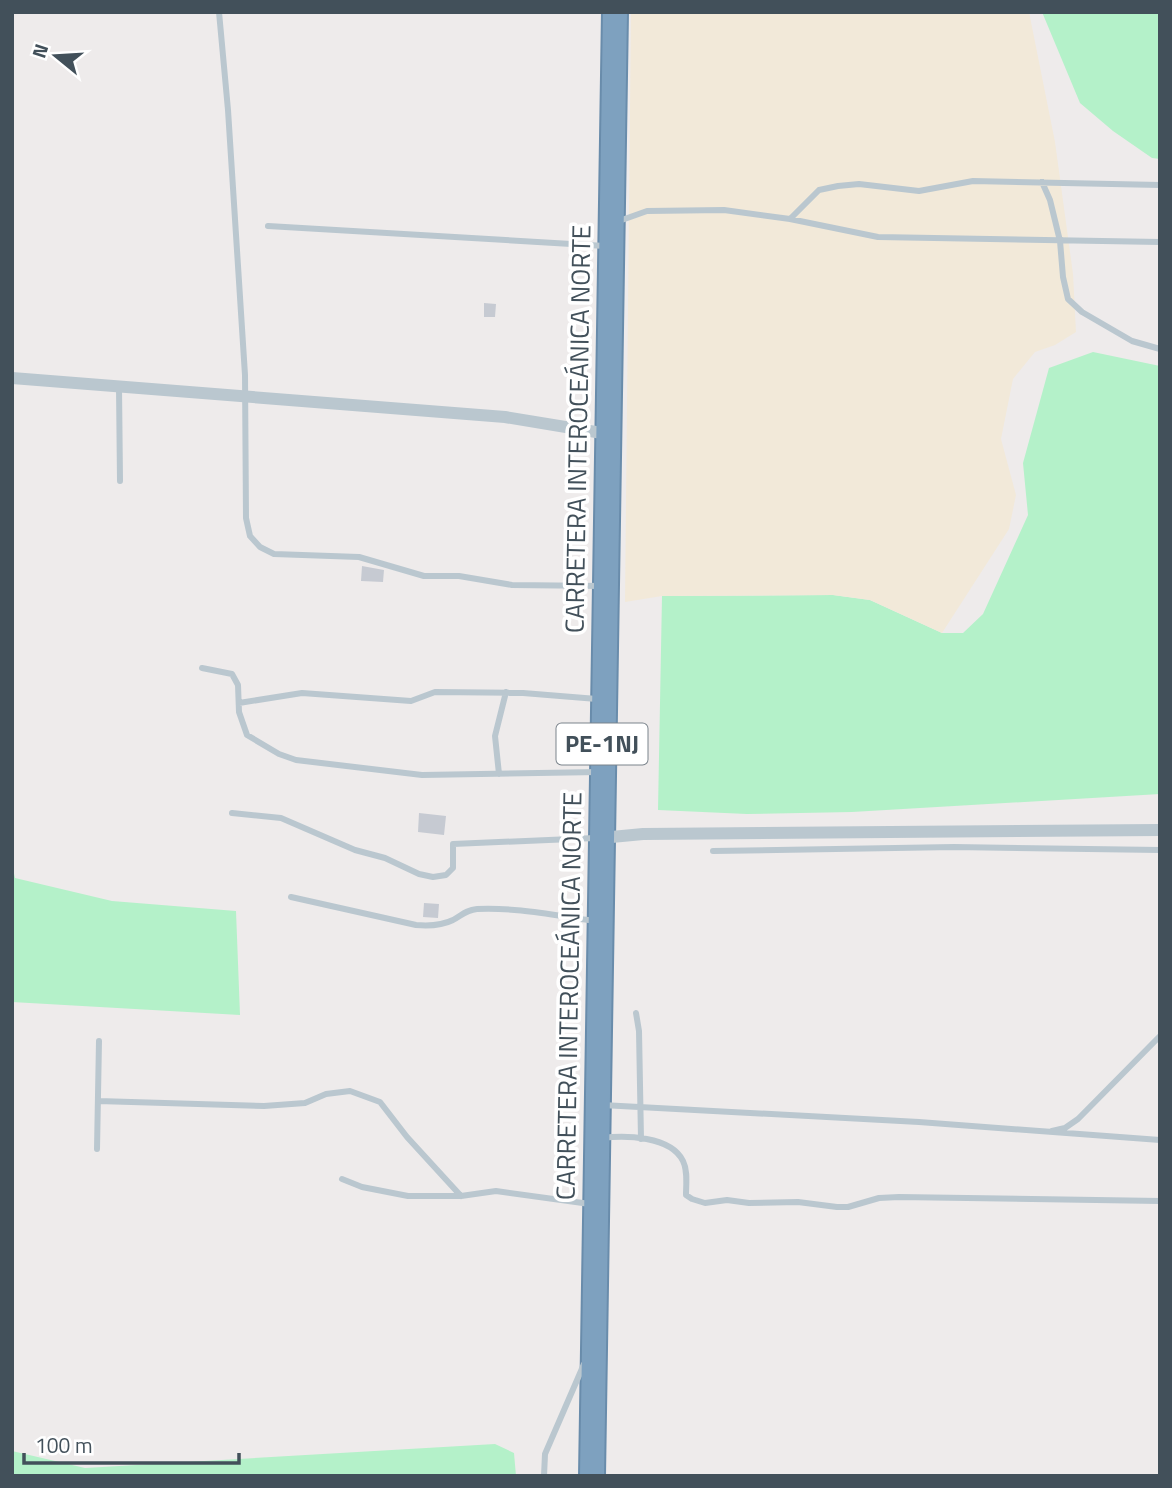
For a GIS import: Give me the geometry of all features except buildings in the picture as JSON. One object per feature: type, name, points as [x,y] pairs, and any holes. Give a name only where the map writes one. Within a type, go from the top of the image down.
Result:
[{"type":"highway","name":"CARRETERA INTEROCEÁNICA NORTE","points":[[592,1476],[615,12]]},
{"type":"street","points":[[12,378],[505,417],[608,434]]},
{"type":"street","points":[[601,838],[643,834],[1160,830]]},
{"type":"lane","points":[[219,12],[228,110],[244,397],[246,518],[250,536],[260,547],[274,554],[359,557],[424,576],[459,576],[512,584],[605,586]]},
{"type":"lane","points":[[790,219],[819,190],[859,184],[919,191],[973,181],[1160,185]]},
{"type":"lane","points":[[1042,182],[1050,200],[1060,241],[1068,299],[1082,312],[1132,341],[1160,349]]},
{"type":"lane","points":[[268,226],[611,235],[631,215],[671,210],[724,211],[790,219],[878,237],[1160,243]]},
{"type":"lane","points":[[119,387],[120,481]]},
{"type":"lane","points":[[202,668],[232,674],[238,685],[239,712],[247,734],[279,754],[296,760],[422,775],[602,772]]},
{"type":"lane","points":[[239,703],[302,692],[411,701],[435,692],[506,692],[603,699]]},
{"type":"lane","points":[[499,774],[495,736],[506,692]]},
{"type":"lane","points":[[232,813],[282,818],[355,850],[385,858],[419,874],[433,877],[446,876],[453,868],[453,844],[601,838]]},
{"type":"lane","points":[[713,851],[954,848],[1160,850]]},
{"type":"lane","points":[[291,897],[415,925],[431,926],[451,921],[467,911],[477,909],[505,909],[600,922]]},
{"type":"lane","points":[[636,1013],[639,1031],[641,1139]]},
{"type":"lane","points":[[1043,1133],[1065,1128],[1078,1119],[1160,1036]]},
{"type":"lane","points":[[97,1149],[99,1041]]},
{"type":"lane","points":[[98,1101],[264,1105],[305,1103],[326,1094],[350,1091],[380,1102],[407,1138],[461,1196]]},
{"type":"lane","points":[[597,1104],[919,1122],[1160,1140]]},
{"type":"lane","points":[[596,1138],[619,1136],[641,1139],[661,1143],[675,1151],[686,1170],[686,1195],[705,1203],[727,1200],[749,1203],[799,1202],[848,1207],[878,1198],[938,1196],[1160,1201]]},
{"type":"lane","points":[[342,1179],[362,1187],[408,1196],[461,1196],[496,1191],[596,1205]]},
{"type":"lane","points":[[544,1476],[545,1454],[574,1384],[594,1345]]},
{"type":"green space","points":[[1042,12],[1160,12],[1160,159],[1152,158],[1113,131],[1080,103]]},
{"type":"green space","points":[[1093,352],[1160,366],[1160,794],[852,812],[747,814],[658,810],[662,596],[833,595],[870,600],[942,633],[963,633],[983,614],[1028,515],[1023,463],[1049,368]]},
{"type":"green space","points":[[12,864],[15,878],[112,901],[236,911],[240,1015],[12,1002]]},
{"type":"green space","points":[[495,1444],[514,1453],[516,1476],[12,1476],[12,1451],[85,1468]]},
{"type":"sand","points":[[631,12],[1029,12],[1055,142],[1073,274],[1076,332],[1055,345],[1035,352],[1013,379],[1001,439],[1016,495],[1009,529],[942,633],[870,600],[833,595],[662,596],[625,602]]}]
